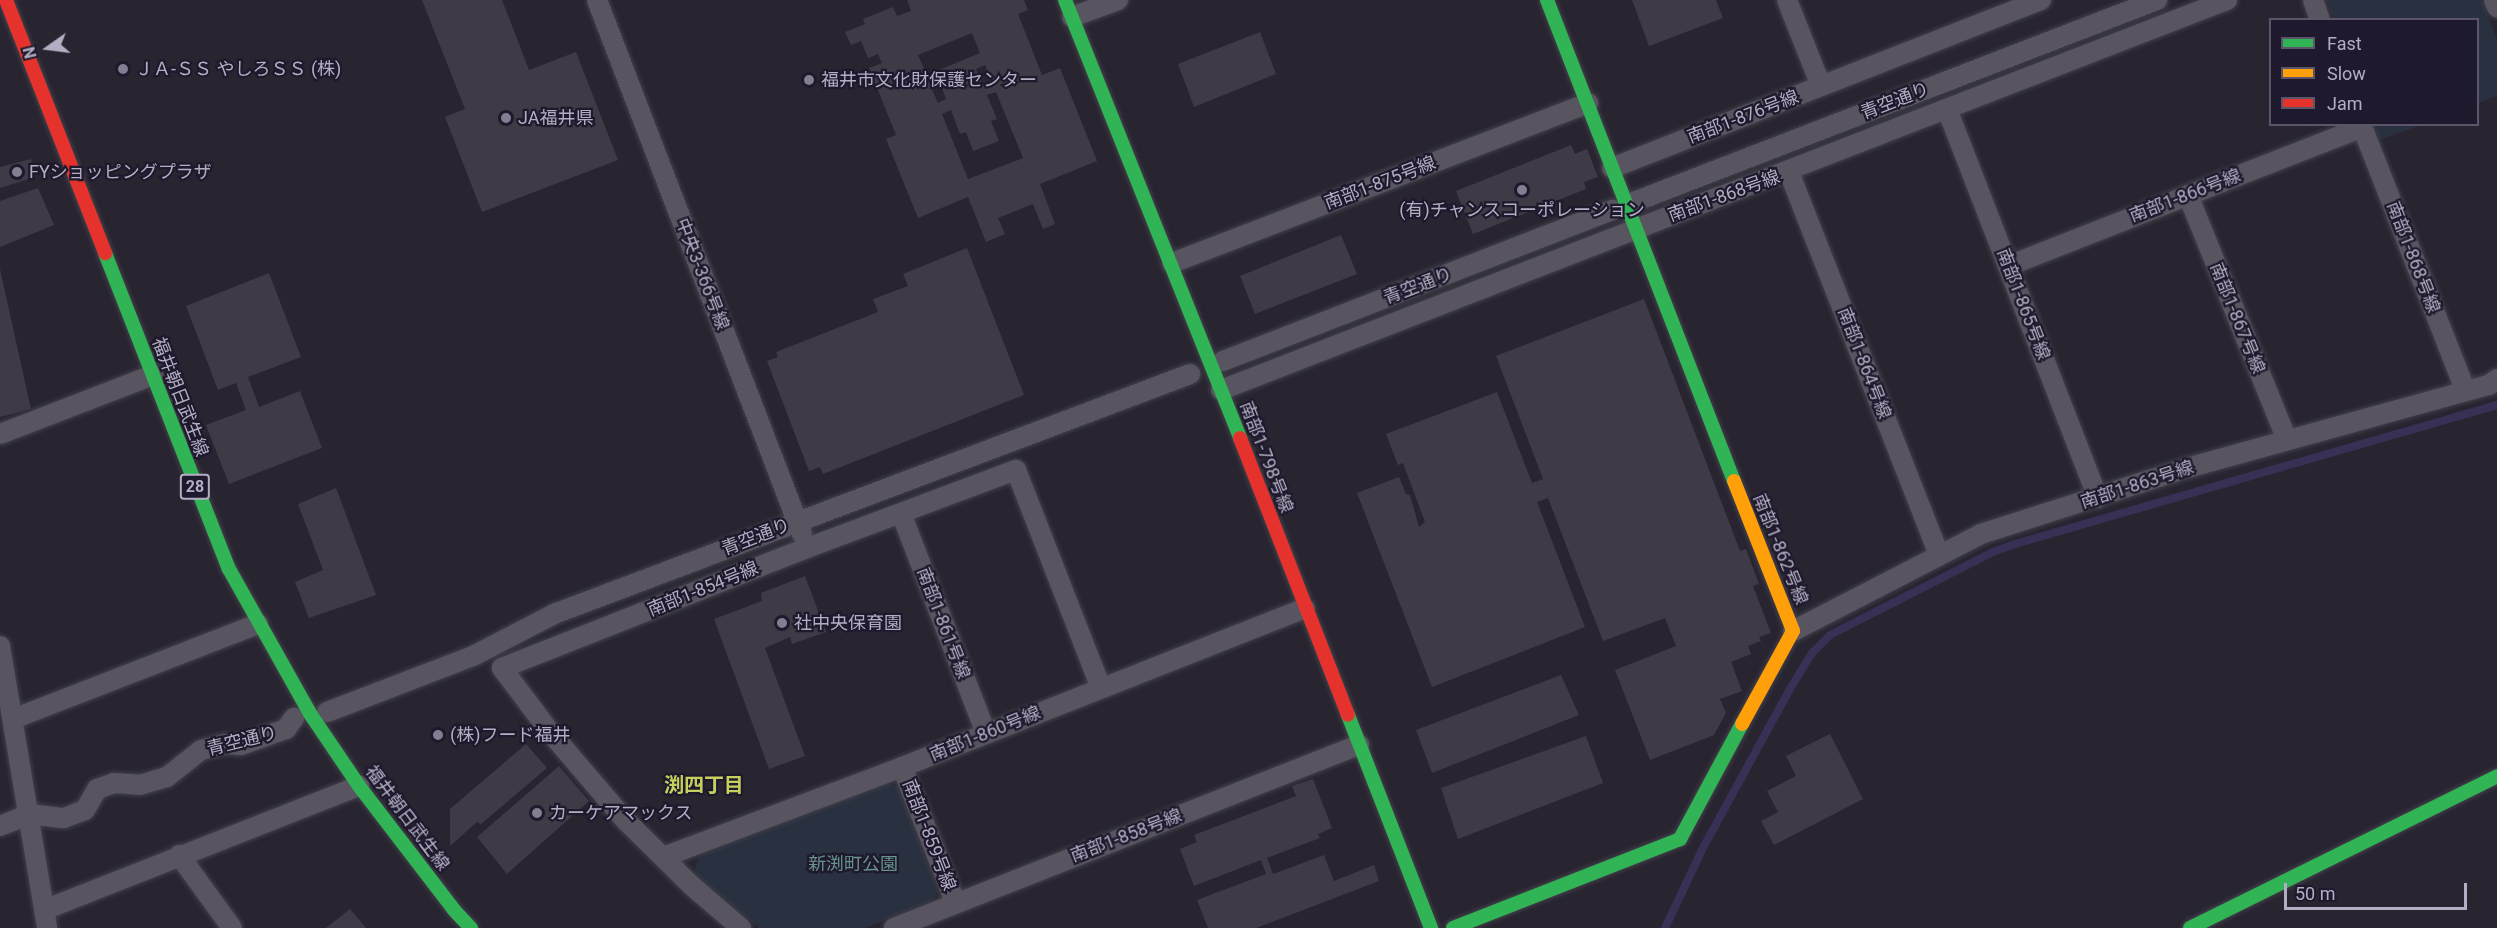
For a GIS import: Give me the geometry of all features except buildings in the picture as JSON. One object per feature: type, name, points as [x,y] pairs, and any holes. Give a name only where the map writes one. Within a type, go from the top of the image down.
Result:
[{"type":"street","name":"福井朝日武生線","points":[[6,0],[229,569],[311,715],[359,786],[454,910],[471,928]]},
{"type":"street","name":"中央3-366号線","points":[[597,0],[807,548]]},
{"type":"street","points":[[1069,8],[1118,0]]},
{"type":"street","points":[[1547,0],[1612,168]]},
{"type":"street","points":[[1787,0],[1821,86]]},
{"type":"street","name":"南部1-876号線","points":[[1612,168],[1821,86],[2017,4],[2041,0]]},
{"type":"street","name":"青空通り","points":[[1634,202],[2157,0]]},
{"type":"street","name":"南部1-868号線","points":[[1221,390],[2227,0]]},
{"type":"street","points":[[2313,0],[2319,18]]},
{"type":"street","points":[[2494,0],[2497,7]]},
{"type":"street","name":"南部1-798号線","points":[[1069,8],[1172,263],[1431,928]]},
{"type":"street","name":"南部1-875号線","points":[[1172,263],[1588,103]]},
{"type":"street","name":"南部1-865号線","points":[[1947,110],[2098,498]]},
{"type":"street","name":"南部1-868号線","points":[[2362,126],[2465,390]]},
{"type":"street","name":"南部1-866号線","points":[[2008,266],[2362,126]]},
{"type":"street","name":"南部1-862号線","points":[[1453,928],[1680,839],[1792,630],[1612,168]]},
{"type":"street","name":"南部1-864号線","points":[[1789,171],[1939,554]]},
{"type":"street","name":"南部1-867号線","points":[[2188,195],[2287,440]]},
{"type":"street","name":"青空通り","points":[[1223,361],[1613,210]]},
{"type":"street","name":"青空通り","points":[[327,712],[473,656],[554,614],[1190,374]]},
{"type":"street","points":[[0,434],[153,375]]},
{"type":"street","name":"南部1-863号線","points":[[1792,630],[1981,534],[2187,468],[2489,385],[2497,379]]},
{"type":"street","name":"南部1-854号線","points":[[741,928],[718,921],[663,857],[592,783],[502,668],[807,548],[1016,470],[1101,688]]},
{"type":"street","name":"南部1-861号線","points":[[901,513],[986,733]]},
{"type":"street","name":"南部1-860号線","points":[[663,857],[902,767],[1305,608]]},
{"type":"street","points":[[13,719],[258,624]]},
{"type":"street","points":[[0,646],[46,919],[179,855],[359,786]]},
{"type":"street","name":"青空通り","points":[[28,814],[64,818],[85,810],[98,789],[114,783],[140,785],[166,777],[201,750],[225,744],[241,745],[286,729],[294,718]]},
{"type":"street","name":"南部1-858号線","points":[[894,928],[1359,745]]},
{"type":"street","name":"南部1-859号線","points":[[902,767],[956,903]]},
{"type":"street","points":[[2190,928],[2497,776]]},
{"type":"street","points":[[0,826],[28,814]]},
{"type":"street","points":[[179,855],[232,928]]},
{"type":"green space","points":[[2326,0],[2482,0],[2497,40],[2497,96],[2479,103],[2479,18],[2334,18]]},
{"type":"green space","points":[[2374,126],[2418,126],[2380,140]]},
{"type":"green space","name":"新渕町公園","points":[[887,783],[899,787],[938,891],[931,902],[865,928],[759,928],[694,874],[699,855]]},
{"type":"waterway","points":[[1665,928],[1704,846],[1790,689],[1812,653],[1830,635],[1993,552],[2015,544],[2497,405]]},
{"type":"traffic: fast","points":[[1065,0],[1240,438]]},
{"type":"traffic: fast","points":[[1547,0],[1734,481]]},
{"type":"traffic: fast","points":[[105,253],[229,569],[311,715],[359,786],[454,910],[471,928]]},
{"type":"traffic: fast","points":[[1348,715],[1431,928]]},
{"type":"traffic: fast","points":[[1453,928],[1680,839],[1742,724]]},
{"type":"traffic: fast","points":[[2190,928],[2497,776]]},
{"type":"traffic: slow","points":[[1734,481],[1793,631],[1742,724]]},
{"type":"traffic: jam","points":[[6,0],[105,253]]},
{"type":"traffic: jam","points":[[1240,438],[1348,715]]},
{"type":"place","name":"ＪＡ-ＳＳ やしろＳＳ (株)","points":[[123,69]]},
{"type":"place","name":"福井市文化財保護センター","points":[[809,80]]},
{"type":"place","name":"JA福井県","points":[[506,118]]},
{"type":"place","name":"FYショッピングプラザ","points":[[17,172]]},
{"type":"place","name":"(有)チャンスコーポレーション","points":[[1522,190]]},
{"type":"place","name":"社中央保育園","points":[[782,623]]},
{"type":"place","name":"(株)フード福井","points":[[438,735]]},
{"type":"place","name":"カーケアマックス","points":[[537,813]]},
{"type":"district","name":"渕四丁目","points":[[704,785]]}]
